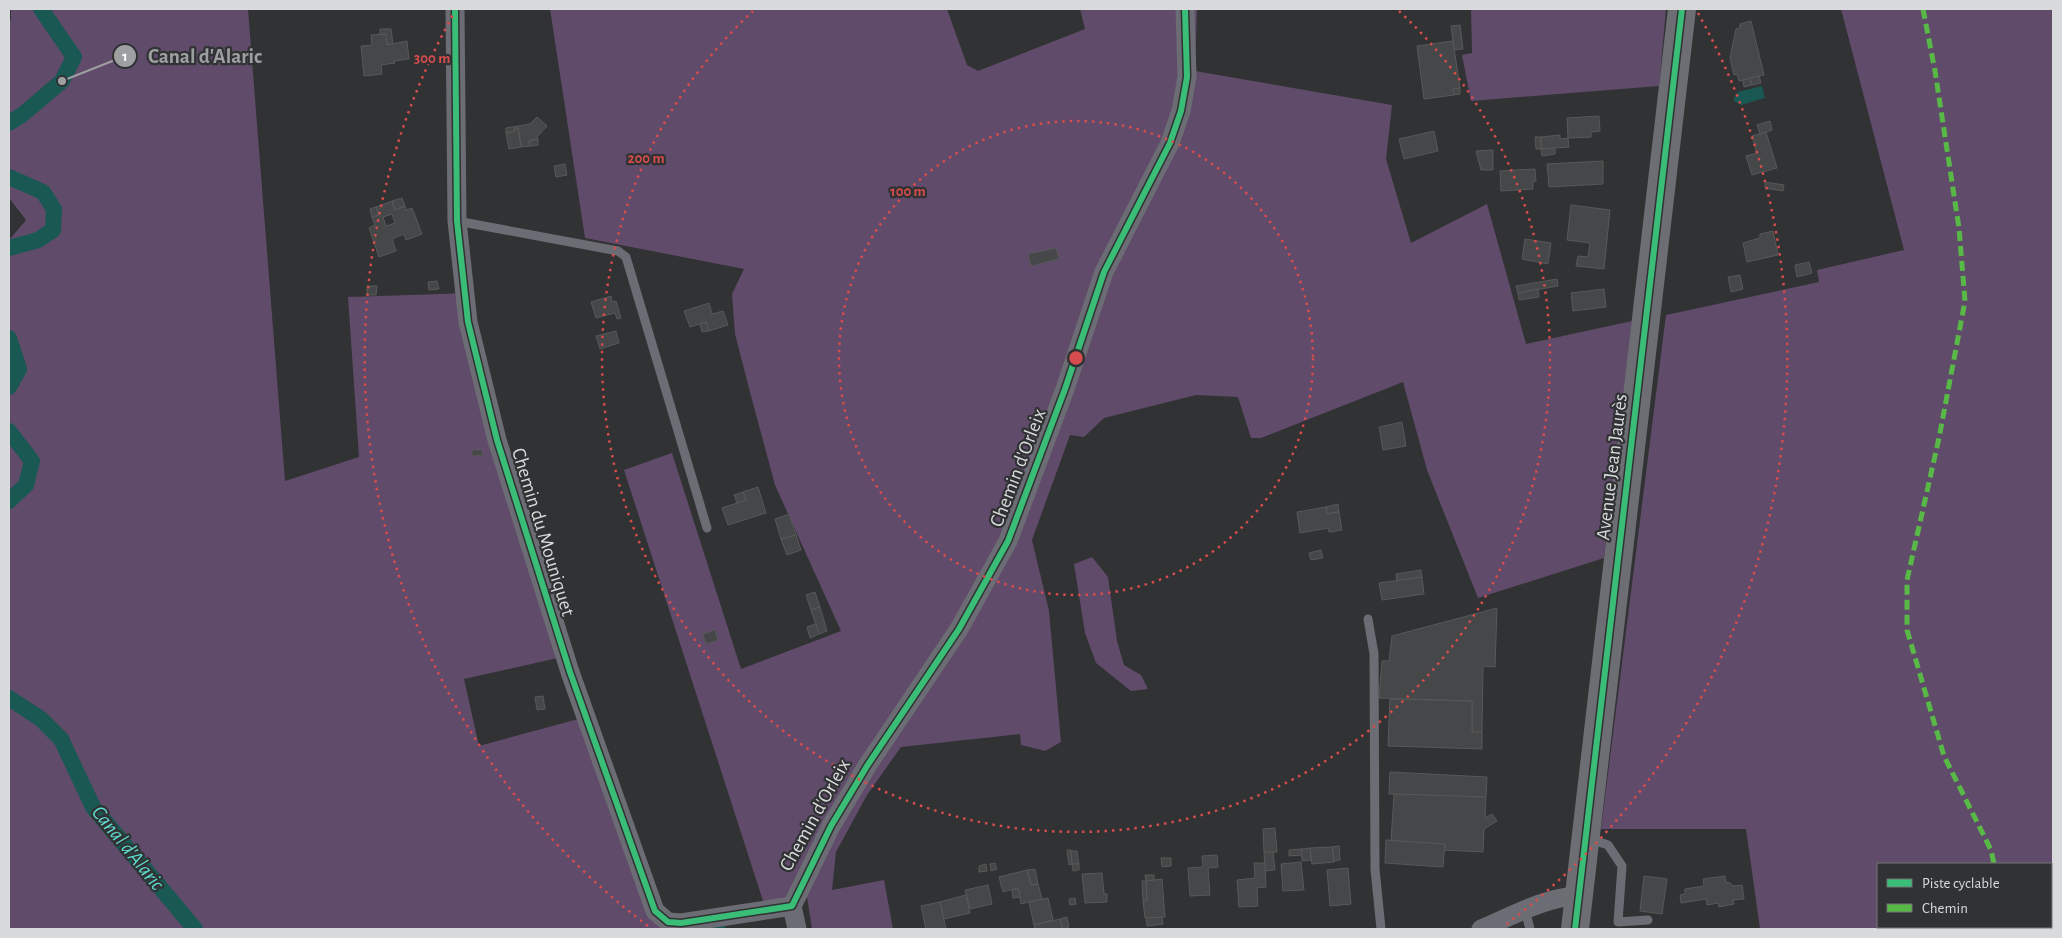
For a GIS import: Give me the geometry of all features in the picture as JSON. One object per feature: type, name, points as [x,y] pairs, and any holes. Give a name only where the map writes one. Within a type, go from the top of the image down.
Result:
[{"type":"main road","name":"Avenue Jean Jaurès","points":[[1575,929],[1682,9]]},
{"type":"street","name":"Chemin du Mouniquet","points":[[455,9],[457,220],[468,322],[497,440],[570,672],[655,911],[668,922],[681,922],[792,906]]},
{"type":"street","name":"Chemin d'Orleix","points":[[792,906],[832,826],[867,766],[959,629],[1008,541],[1065,389],[1104,272],[1170,143],[1181,111],[1187,77],[1185,9]]},
{"type":"street","points":[[1482,929],[1525,910],[1564,897],[1578,896]]},
{"type":"street","points":[[792,906],[797,929]]},
{"type":"lane","points":[[457,220],[618,251],[626,257],[706,528]]},
{"type":"lane","points":[[1368,619],[1374,654],[1375,869],[1381,929]]},
{"type":"lane","points":[[1585,837],[1608,845],[1622,866],[1618,922],[1648,920]]},
{"type":"lane","points":[[1525,910],[1530,929]]},
{"type":"shaded area","points":[[11,9],[248,9],[285,481],[359,457],[348,297],[471,293],[491,398],[571,655],[464,679],[479,746],[593,715],[666,929],[9,929],[9,240],[26,220],[9,198],[9,21],[11,20]]},
{"type":"shaded area","points":[[550,9],[947,9],[967,65],[978,71],[1085,29],[1080,9],[1197,9],[1195,71],[1392,105],[1386,159],[1411,243],[1487,204],[1526,344],[1632,321],[1604,558],[1478,598],[1427,470],[1403,382],[1261,438],[1251,438],[1238,397],[1196,395],[1104,418],[1084,437],[1070,435],[1032,540],[1049,611],[1061,742],[1045,751],[1021,745],[1020,734],[901,747],[867,795],[836,852],[832,890],[884,880],[893,929],[812,929],[807,897],[765,907],[624,470],[672,453],[741,669],[841,631],[775,485],[751,396],[735,334],[732,294],[744,269],[585,238]]},
{"type":"shaded area","points":[[1471,9],[1666,9],[1659,86],[1471,101],[1462,55],[1472,53]]},
{"type":"shaded area","points":[[1841,9],[2053,9],[2053,929],[1760,929],[1746,829],[1601,829],[1666,315],[1819,282],[1817,270],[1904,250]]},
{"type":"shaded area","points":[[1092,557],[1108,577],[1117,641],[1124,665],[1141,675],[1148,689],[1131,691],[1096,663],[1085,633],[1074,564]]},
{"type":"water","points":[[1762,86],[1765,98],[1741,105],[1734,101],[1738,92]]},
{"type":"building","points":[[1751,21],[1764,75],[1739,81],[1737,74],[1734,75],[1730,58],[1736,29],[1740,28],[1740,24]]},
{"type":"building","points":[[1460,25],[1463,49],[1454,50],[1451,26]]},
{"type":"building","points":[[380,29],[391,29],[393,45],[387,45],[386,34],[380,34]]},
{"type":"building","points":[[386,34],[387,45],[407,41],[409,59],[381,65],[382,74],[364,76],[361,46],[372,45],[371,35]]},
{"type":"building","points":[[1453,41],[1460,88],[1453,89],[1454,95],[1424,99],[1417,46]]},
{"type":"building","points":[[1759,76],[1761,83],[1752,85],[1750,78]]},
{"type":"building","points":[[1750,78],[1752,85],[1744,87],[1743,80]]},
{"type":"building","points":[[1460,88],[1460,94],[1454,95],[1453,89]]},
{"type":"building","points":[[1599,116],[1600,131],[1591,132],[1591,137],[1568,138],[1567,118]]},
{"type":"building","points":[[537,117],[547,126],[537,137],[538,139],[529,141],[530,146],[521,147],[518,126],[530,124]]},
{"type":"building","points":[[1770,121],[1772,130],[1760,134],[1757,125]]},
{"type":"building","points":[[518,126],[515,128],[515,131],[506,133],[506,128]]},
{"type":"building","points":[[515,128],[518,128],[521,147],[509,149],[506,133],[515,131]]},
{"type":"building","points":[[1434,131],[1438,151],[1404,159],[1399,139]]},
{"type":"building","points":[[1766,132],[1777,168],[1752,175],[1746,156],[1757,153],[1752,136]]},
{"type":"building","points":[[1560,135],[1560,139],[1568,138],[1569,147],[1541,149],[1541,137]]},
{"type":"building","points":[[1535,137],[1541,137],[1541,149],[1536,149]]},
{"type":"building","points":[[538,139],[538,145],[530,146],[529,141]]},
{"type":"building","points":[[1555,148],[1555,154],[1542,156],[1541,149]]},
{"type":"building","points":[[1493,150],[1493,170],[1481,170],[1476,151]]},
{"type":"building","points":[[1603,161],[1603,184],[1549,187],[1547,164]]},
{"type":"building","points":[[565,164],[567,175],[556,177],[554,166]]},
{"type":"building","points":[[1535,169],[1536,181],[1533,181],[1533,189],[1501,191],[1500,171]]},
{"type":"building","points":[[1765,182],[1784,185],[1783,191],[1765,188]]},
{"type":"building","points":[[402,198],[405,206],[395,210],[392,201]]},
{"type":"building","points":[[392,201],[395,210],[405,206],[406,210],[412,208],[422,234],[406,240],[404,234],[392,239],[396,251],[379,257],[369,228],[375,225],[372,217],[379,215],[376,207]],"holes":[[[392,214],[395,223],[386,226],[383,217]]]},
{"type":"building","points":[[1571,205],[1610,210],[1604,269],[1576,266],[1578,256],[1588,257],[1590,243],[1567,240]]},
{"type":"building","points":[[376,207],[379,215],[372,217],[370,209]]},
{"type":"building","points":[[1773,231],[1778,255],[1747,262],[1743,243],[1760,238],[1760,234]]},
{"type":"building","points":[[1525,239],[1551,243],[1548,264],[1522,259]]},
{"type":"building","points":[[1056,248],[1059,259],[1031,266],[1028,254]]},
{"type":"building","points":[[1809,262],[1812,273],[1797,277],[1795,265]]},
{"type":"building","points":[[1740,275],[1743,289],[1731,292],[1728,277]]},
{"type":"building","points":[[1557,279],[1558,286],[1518,293],[1516,286]]},
{"type":"building","points":[[437,281],[439,289],[429,290],[428,282]]},
{"type":"building","points":[[367,286],[377,286],[376,295],[367,295]]},
{"type":"building","points":[[1538,289],[1539,297],[1519,300],[1518,293]]},
{"type":"building","points":[[1604,289],[1606,307],[1573,311],[1571,293]]},
{"type":"building","points":[[611,296],[612,302],[616,301],[621,318],[617,319],[615,313],[596,318],[591,302]]},
{"type":"building","points":[[709,303],[712,314],[723,311],[728,325],[709,331],[706,322],[690,327],[684,311]]},
{"type":"building","points":[[706,322],[709,331],[702,332],[700,324]]},
{"type":"building","points":[[616,331],[619,343],[600,349],[596,336]]},
{"type":"building","points":[[1402,422],[1406,446],[1383,450],[1379,427]]},
{"type":"building","points":[[472,450],[482,450],[483,455],[472,456]]},
{"type":"building","points":[[758,487],[766,513],[728,525],[722,508],[746,500],[743,492]]},
{"type":"building","points":[[743,492],[746,500],[737,503],[734,495]]},
{"type":"building","points":[[1338,504],[1339,512],[1327,514],[1326,507]]},
{"type":"building","points":[[1326,507],[1327,514],[1339,512],[1342,530],[1329,532],[1328,528],[1300,533],[1297,512]]},
{"type":"building","points":[[789,514],[796,535],[781,539],[775,519]]},
{"type":"building","points":[[796,535],[801,550],[787,555],[781,539]]},
{"type":"building","points":[[1321,550],[1323,558],[1311,560],[1309,553]]},
{"type":"building","points":[[1421,570],[1422,577],[1397,581],[1396,574]]},
{"type":"building","points":[[1422,577],[1424,594],[1382,600],[1379,583]]},
{"type":"building","points":[[815,592],[820,607],[811,610],[806,595]]},
{"type":"building","points":[[820,607],[827,631],[819,634],[811,610]]},
{"type":"building","points":[[1497,608],[1495,667],[1483,666],[1482,732],[1472,732],[1472,701],[1379,698],[1382,661],[1389,661],[1392,636]]},
{"type":"building","points":[[816,624],[819,634],[810,638],[807,627]]},
{"type":"building","points":[[715,630],[718,640],[706,644],[703,634]]},
{"type":"building","points":[[543,696],[545,709],[537,710],[535,697]]},
{"type":"building","points":[[1390,699],[1472,701],[1472,732],[1482,732],[1482,749],[1388,746]]},
{"type":"building","points":[[1390,772],[1487,777],[1486,797],[1389,794]]},
{"type":"building","points":[[1394,794],[1486,797],[1485,818],[1492,814],[1497,821],[1484,829],[1483,852],[1444,850],[1445,844],[1391,841]]},
{"type":"building","points":[[1275,828],[1277,852],[1264,852],[1263,829]]},
{"type":"building","points":[[1386,840],[1445,844],[1443,867],[1385,863]]},
{"type":"building","points":[[1339,846],[1340,860],[1334,861],[1332,847]]},
{"type":"building","points":[[1332,847],[1334,862],[1312,864],[1310,848]]},
{"type":"building","points":[[1310,848],[1311,860],[1302,861],[1301,849]]},
{"type":"building","points":[[1301,849],[1302,855],[1289,856],[1289,850]]},
{"type":"building","points":[[1067,850],[1071,850],[1072,864],[1069,865]]},
{"type":"building","points":[[1071,851],[1077,851],[1079,864],[1072,864]]},
{"type":"building","points":[[1264,852],[1273,852],[1275,870],[1265,871]]},
{"type":"building","points":[[1217,855],[1218,867],[1208,868],[1210,895],[1190,896],[1188,868],[1203,867],[1202,856]]},
{"type":"building","points":[[1161,858],[1171,858],[1171,866],[1162,867]]},
{"type":"building","points":[[1301,862],[1304,890],[1283,891],[1281,864]]},
{"type":"building","points":[[995,863],[997,869],[991,871],[990,864]]},
{"type":"building","points":[[1254,863],[1265,863],[1266,887],[1257,888],[1258,906],[1239,907],[1237,880],[1255,878]]},
{"type":"building","points":[[986,864],[987,871],[979,872],[979,866]]},
{"type":"building","points":[[1072,864],[1079,864],[1079,870],[1073,871]]},
{"type":"building","points":[[1348,868],[1351,904],[1330,906],[1327,870]]},
{"type":"building","points":[[1035,869],[1038,884],[1031,885],[1027,870]]},
{"type":"building","points":[[1027,870],[1031,885],[1038,884],[1042,899],[1021,904],[1018,888],[1003,892],[999,877]]},
{"type":"building","points":[[1102,873],[1104,894],[1107,894],[1107,902],[1085,903],[1082,874]]},
{"type":"building","points":[[1145,875],[1154,875],[1154,880],[1146,881]]},
{"type":"building","points":[[1644,876],[1667,879],[1662,914],[1640,911]]},
{"type":"building","points":[[1725,876],[1726,882],[1733,886],[1742,885],[1744,899],[1733,900],[1734,904],[1719,907],[1718,903],[1707,905],[1706,899],[1681,903],[1680,895],[1685,894],[1685,889],[1704,886],[1703,879]]},
{"type":"building","points":[[1162,879],[1165,917],[1145,918],[1143,901],[1147,900],[1146,881]]},
{"type":"building","points":[[1142,881],[1146,881],[1147,900],[1143,901]]},
{"type":"building","points":[[988,885],[992,904],[970,909],[965,890]]},
{"type":"building","points":[[1018,888],[1020,897],[1013,898],[1012,890]]},
{"type":"building","points":[[966,895],[970,913],[944,919],[940,902]]},
{"type":"building","points":[[1048,898],[1053,920],[1034,925],[1029,902]]},
{"type":"building","points":[[1075,898],[1076,904],[1070,905],[1069,899]]},
{"type":"building","points":[[940,902],[946,929],[926,929],[921,906]]},
{"type":"building","points":[[1067,917],[1069,927],[1063,929],[1060,919]]},
{"type":"building","points":[[1162,917],[1163,924],[1147,926],[1146,918]]},
{"type":"building","points":[[1060,919],[1063,929],[1035,929],[1034,925]]},
{"type":"waterway","name":"Canal d'Alaric","points":[[9,123],[22,115],[62,81],[74,57],[41,9]]},
{"type":"waterway","name":"Canal d'Alaric","points":[[9,177],[43,192],[54,209],[53,230],[38,240],[9,248]]},
{"type":"waterway","name":"Canal d'Alaric","points":[[9,338],[19,369],[9,387]]},
{"type":"waterway","name":"Canal d'Alaric","points":[[9,431],[32,461],[26,485],[9,501]]},
{"type":"waterway","name":"Canal d'Alaric","points":[[9,698],[41,719],[61,739],[93,807],[195,929]]},
{"type":"waterway","points":[[707,929],[723,926]]},
{"type":"marked path","points":[[1923,9],[1935,71],[1959,228],[1965,301],[1939,438],[1907,580],[1907,630],[1944,756],[1991,850],[1994,863]]},
{"type":"cycle path","points":[[455,9],[457,221],[468,322],[497,440],[570,672],[655,911],[668,922],[681,923],[792,906],[831,826],[867,766],[959,629],[1008,541],[1065,389],[1104,272],[1170,143],[1181,111],[1187,77],[1185,9]]},
{"type":"cycle path","points":[[1575,929],[1682,9]]},
{"type":"place","name":"Canal d'Alaric","points":[[62,81]]}]
